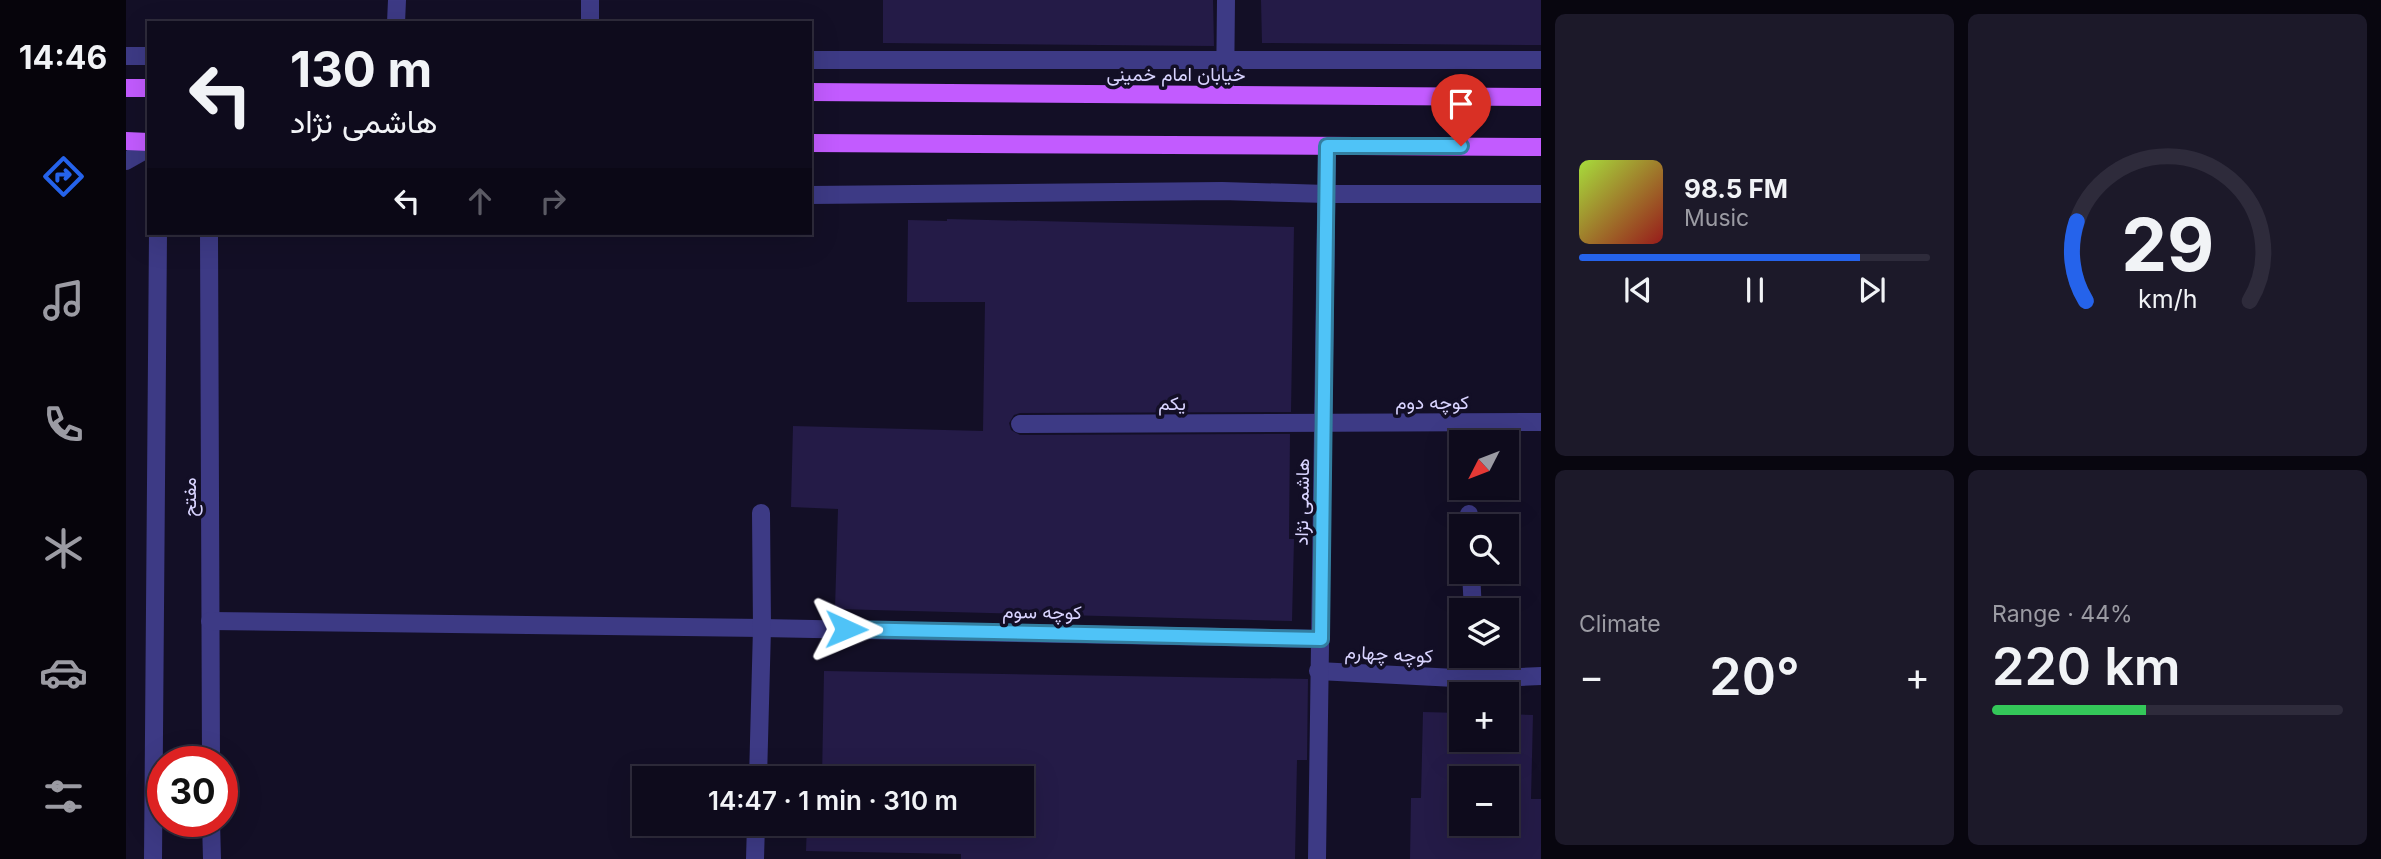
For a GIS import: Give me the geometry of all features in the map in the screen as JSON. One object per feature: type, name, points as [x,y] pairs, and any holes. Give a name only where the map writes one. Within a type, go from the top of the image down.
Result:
[{"type":"main road","points":[[126,88],[147,88]]},
{"type":"main road","name":"خیابان امام خمینی","points":[[812,92],[1541,97]]},
{"type":"main road","points":[[126,141],[147,142]]},
{"type":"main road","points":[[812,143],[1541,147]]},
{"type":"street","points":[[396,21],[397,0]]},
{"type":"street","points":[[590,0],[590,21]]},
{"type":"street","points":[[1225,95],[1226,0]]},
{"type":"street","points":[[126,56],[147,56]]},
{"type":"street","points":[[812,60],[1541,60]]},
{"type":"street","name":"هاشمی نژاد","points":[[1317,859],[1327,146]]},
{"type":"street","points":[[126,161],[147,149]]},
{"type":"street","points":[[812,195],[1222,191],[1541,194]]},
{"type":"street","name":"مفتح","points":[[153,859],[158,235]]},
{"type":"street","name":"مفتح","points":[[209,235],[211,746]]},
{"type":"street","name":"کوچه دوم","points":[[1324,424],[1541,422]]},
{"type":"street","name":"یکم","points":[[1020,424],[1324,424]]},
{"type":"street","points":[[758,766],[762,628],[761,513]]},
{"type":"street","name":"کوچه سوم","points":[[211,621],[1321,639]]},
{"type":"street","points":[[1475,668],[1475,679]]},
{"type":"street","name":"کوچه چهارم","points":[[1318,671],[1475,679],[1541,676]]},
{"type":"street","points":[[755,859],[756,836]]},
{"type":"street","points":[[211,837],[212,859]]},
{"type":"building","points":[[883,0],[1213,0],[1214,46],[883,43]]},
{"type":"building","points":[[1261,0],[1541,0],[1541,45],[1262,43]]},
{"type":"building","points":[[908,220],[1294,227],[1291,412],[1020,413],[1014,415],[1009,423],[1011,430],[1020,435],[1290,434],[1289,539],[1294,539],[1292,621],[835,609],[838,509],[791,507],[793,426],[983,431],[985,302],[907,302]]},
{"type":"building","points":[[824,671],[1308,679],[1307,760],[1297,760],[1295,859],[961,859],[961,854],[806,851],[807,836],[1034,836],[1034,766],[822,766]]},
{"type":"building","points":[[1423,712],[1449,713],[1449,752],[1519,752],[1519,714],[1533,715],[1531,799],[1541,799],[1541,859],[1410,859],[1411,798],[1421,798]]},
{"type":"route","points":[[846,629],[1321,639],[1327,146],[1461,146]]}]
